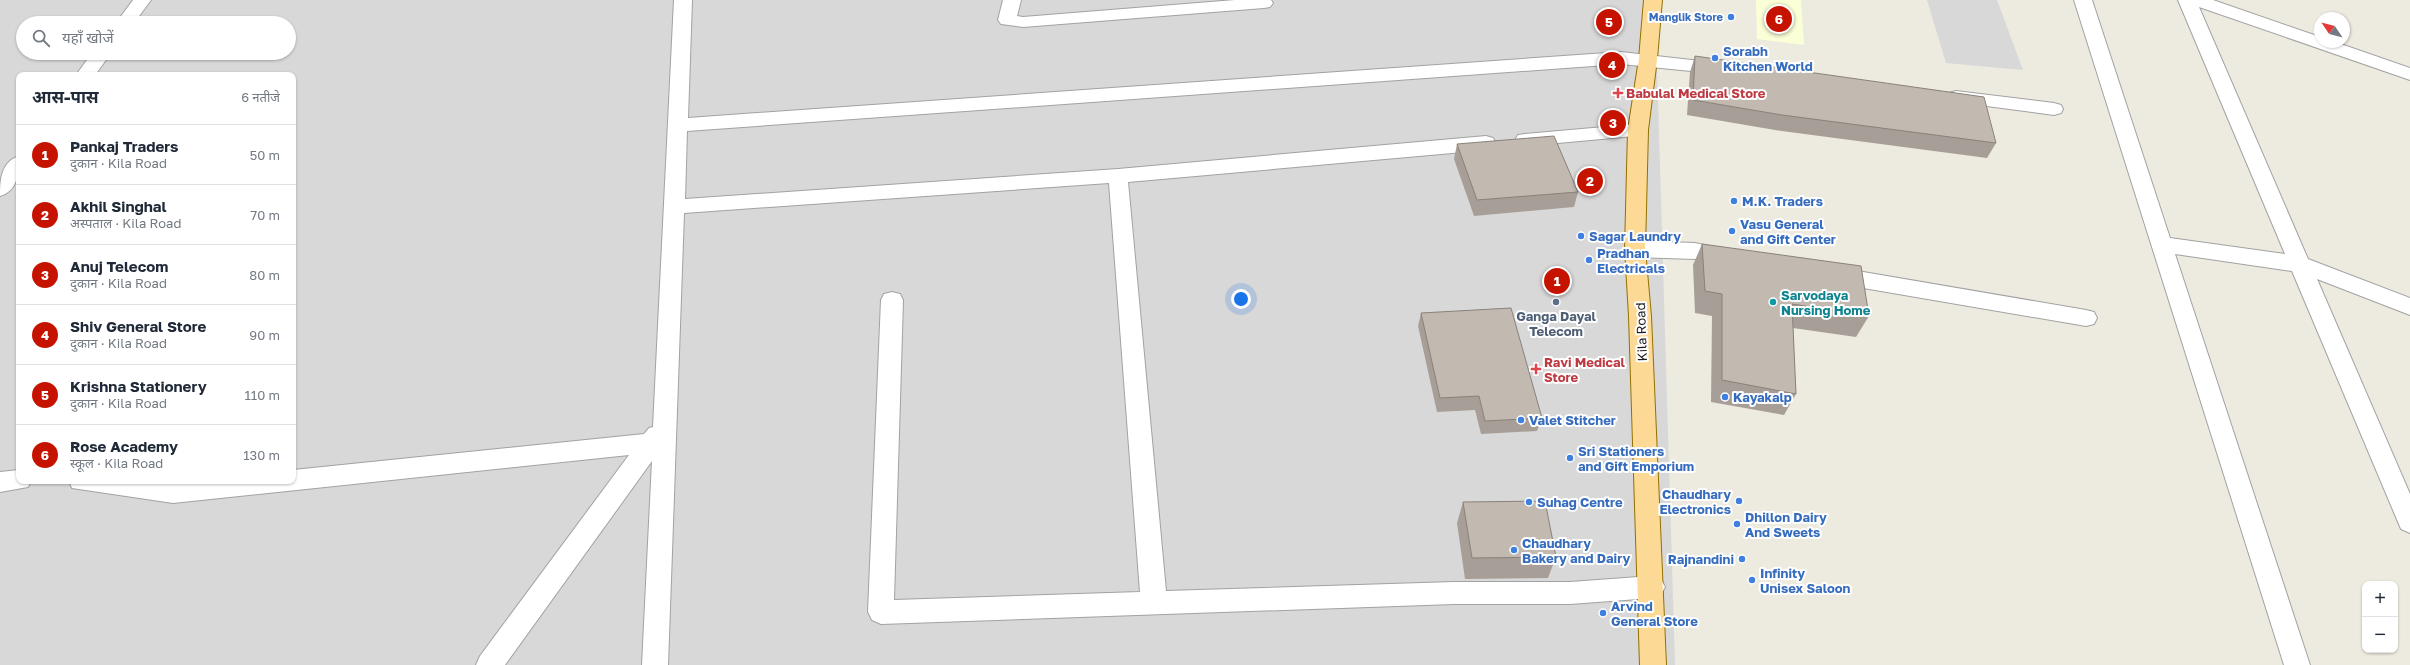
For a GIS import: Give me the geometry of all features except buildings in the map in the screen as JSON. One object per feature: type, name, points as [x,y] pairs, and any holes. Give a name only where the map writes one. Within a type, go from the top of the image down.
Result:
[{"type":"main road","name":"Kila Road","points":[[1653,0],[1648,59],[1638,130],[1635,249],[1639,289],[1652,587],[1653,665]]},
{"type":"street","points":[[130,16],[142,0]]},
{"type":"street","points":[[655,665],[658,434],[674,207],[683,0]]},
{"type":"street","points":[[1012,0],[1007,20],[1023,22],[1264,3]]},
{"type":"street","points":[[2083,0],[2297,665]]},
{"type":"street","points":[[2187,0],[2410,522]]},
{"type":"street","points":[[2196,0],[2410,74]]},
{"type":"street","points":[[677,125],[1614,59],[1648,59],[1742,71]]},
{"type":"street","points":[[87,72],[97,60]]},
{"type":"street","points":[[1937,95],[2054,109]]},
{"type":"street","points":[[674,207],[1118,176],[1638,130]]},
{"type":"street","points":[[0,189],[16,168]]},
{"type":"street","points":[[1118,176],[1154,603]]},
{"type":"street","points":[[2163,245],[2300,264],[2410,307]]},
{"type":"street","points":[[1635,249],[1695,251],[1749,260]]},
{"type":"street","points":[[1812,271],[2086,318]]},
{"type":"street","points":[[892,300],[881,612],[1454,594],[1570,592],[1652,587]]},
{"type":"street","points":[[296,480],[658,434]]},
{"type":"street","points":[[489,665],[658,434]]},
{"type":"street","points":[[0,482],[16,480]]},
{"type":"street","points":[[105,484],[173,493],[258,484]]},
{"type":"shaded area","points":[[0,0],[1655,0],[1675,665],[0,665]]},
{"type":"shaded area","points":[[1756,0],[1801,0],[1804,45],[1757,39]]},
{"type":"shaded area","points":[[1927,0],[1997,0],[2023,70],[1946,63]]},
{"type":"place","name":"Manglik Store","points":[[1731,17]]},
{"type":"place","name":"Rose Academy","points":[[1779,19]]},
{"type":"place","name":"Krishna Stationery","points":[[1609,22]]},
{"type":"place","name":"Sorabh Kitchen World","points":[[1715,58]]},
{"type":"place","name":"Shiv General Store","points":[[1612,65]]},
{"type":"place","name":"Babulal Medical Store","points":[[1618,93]]},
{"type":"place","name":"Anuj Telecom","points":[[1613,123]]},
{"type":"place","name":"Akhil Singhal","points":[[1590,181]]},
{"type":"place","name":"M.K. Traders","points":[[1734,201]]},
{"type":"place","name":"Vasu General and Gift Center","points":[[1732,231]]},
{"type":"place","name":"Sagar Laundry","points":[[1581,236]]},
{"type":"place","name":"Pradhan Electricals","points":[[1589,260]]},
{"type":"place","name":"Pankaj Traders","points":[[1557,281]]},
{"type":"place","name":"Ganga Dayal Telecom","points":[[1556,302]]},
{"type":"place","name":"Sarvodaya Nursing Home","points":[[1773,302]]},
{"type":"place","name":"Ravi Medical Store","points":[[1536,369]]},
{"type":"place","name":"Kayakalp","points":[[1725,397]]},
{"type":"place","name":"Valet Stitcher","points":[[1521,420]]},
{"type":"place","name":"Sri Stationers and Gift Emporium","points":[[1570,458]]},
{"type":"place","name":"Chaudhary Electronics","points":[[1739,501]]},
{"type":"place","name":"Suhag Centre","points":[[1529,502]]},
{"type":"place","name":"Dhillon Dairy And Sweets","points":[[1737,524]]},
{"type":"place","name":"Chaudhary Bakery and Dairy","points":[[1514,550]]},
{"type":"place","name":"Rajnandini","points":[[1742,559]]},
{"type":"place","name":"Infinity Unisex Saloon","points":[[1752,580]]},
{"type":"place","name":"Arvind General Store","points":[[1603,613]]}]
